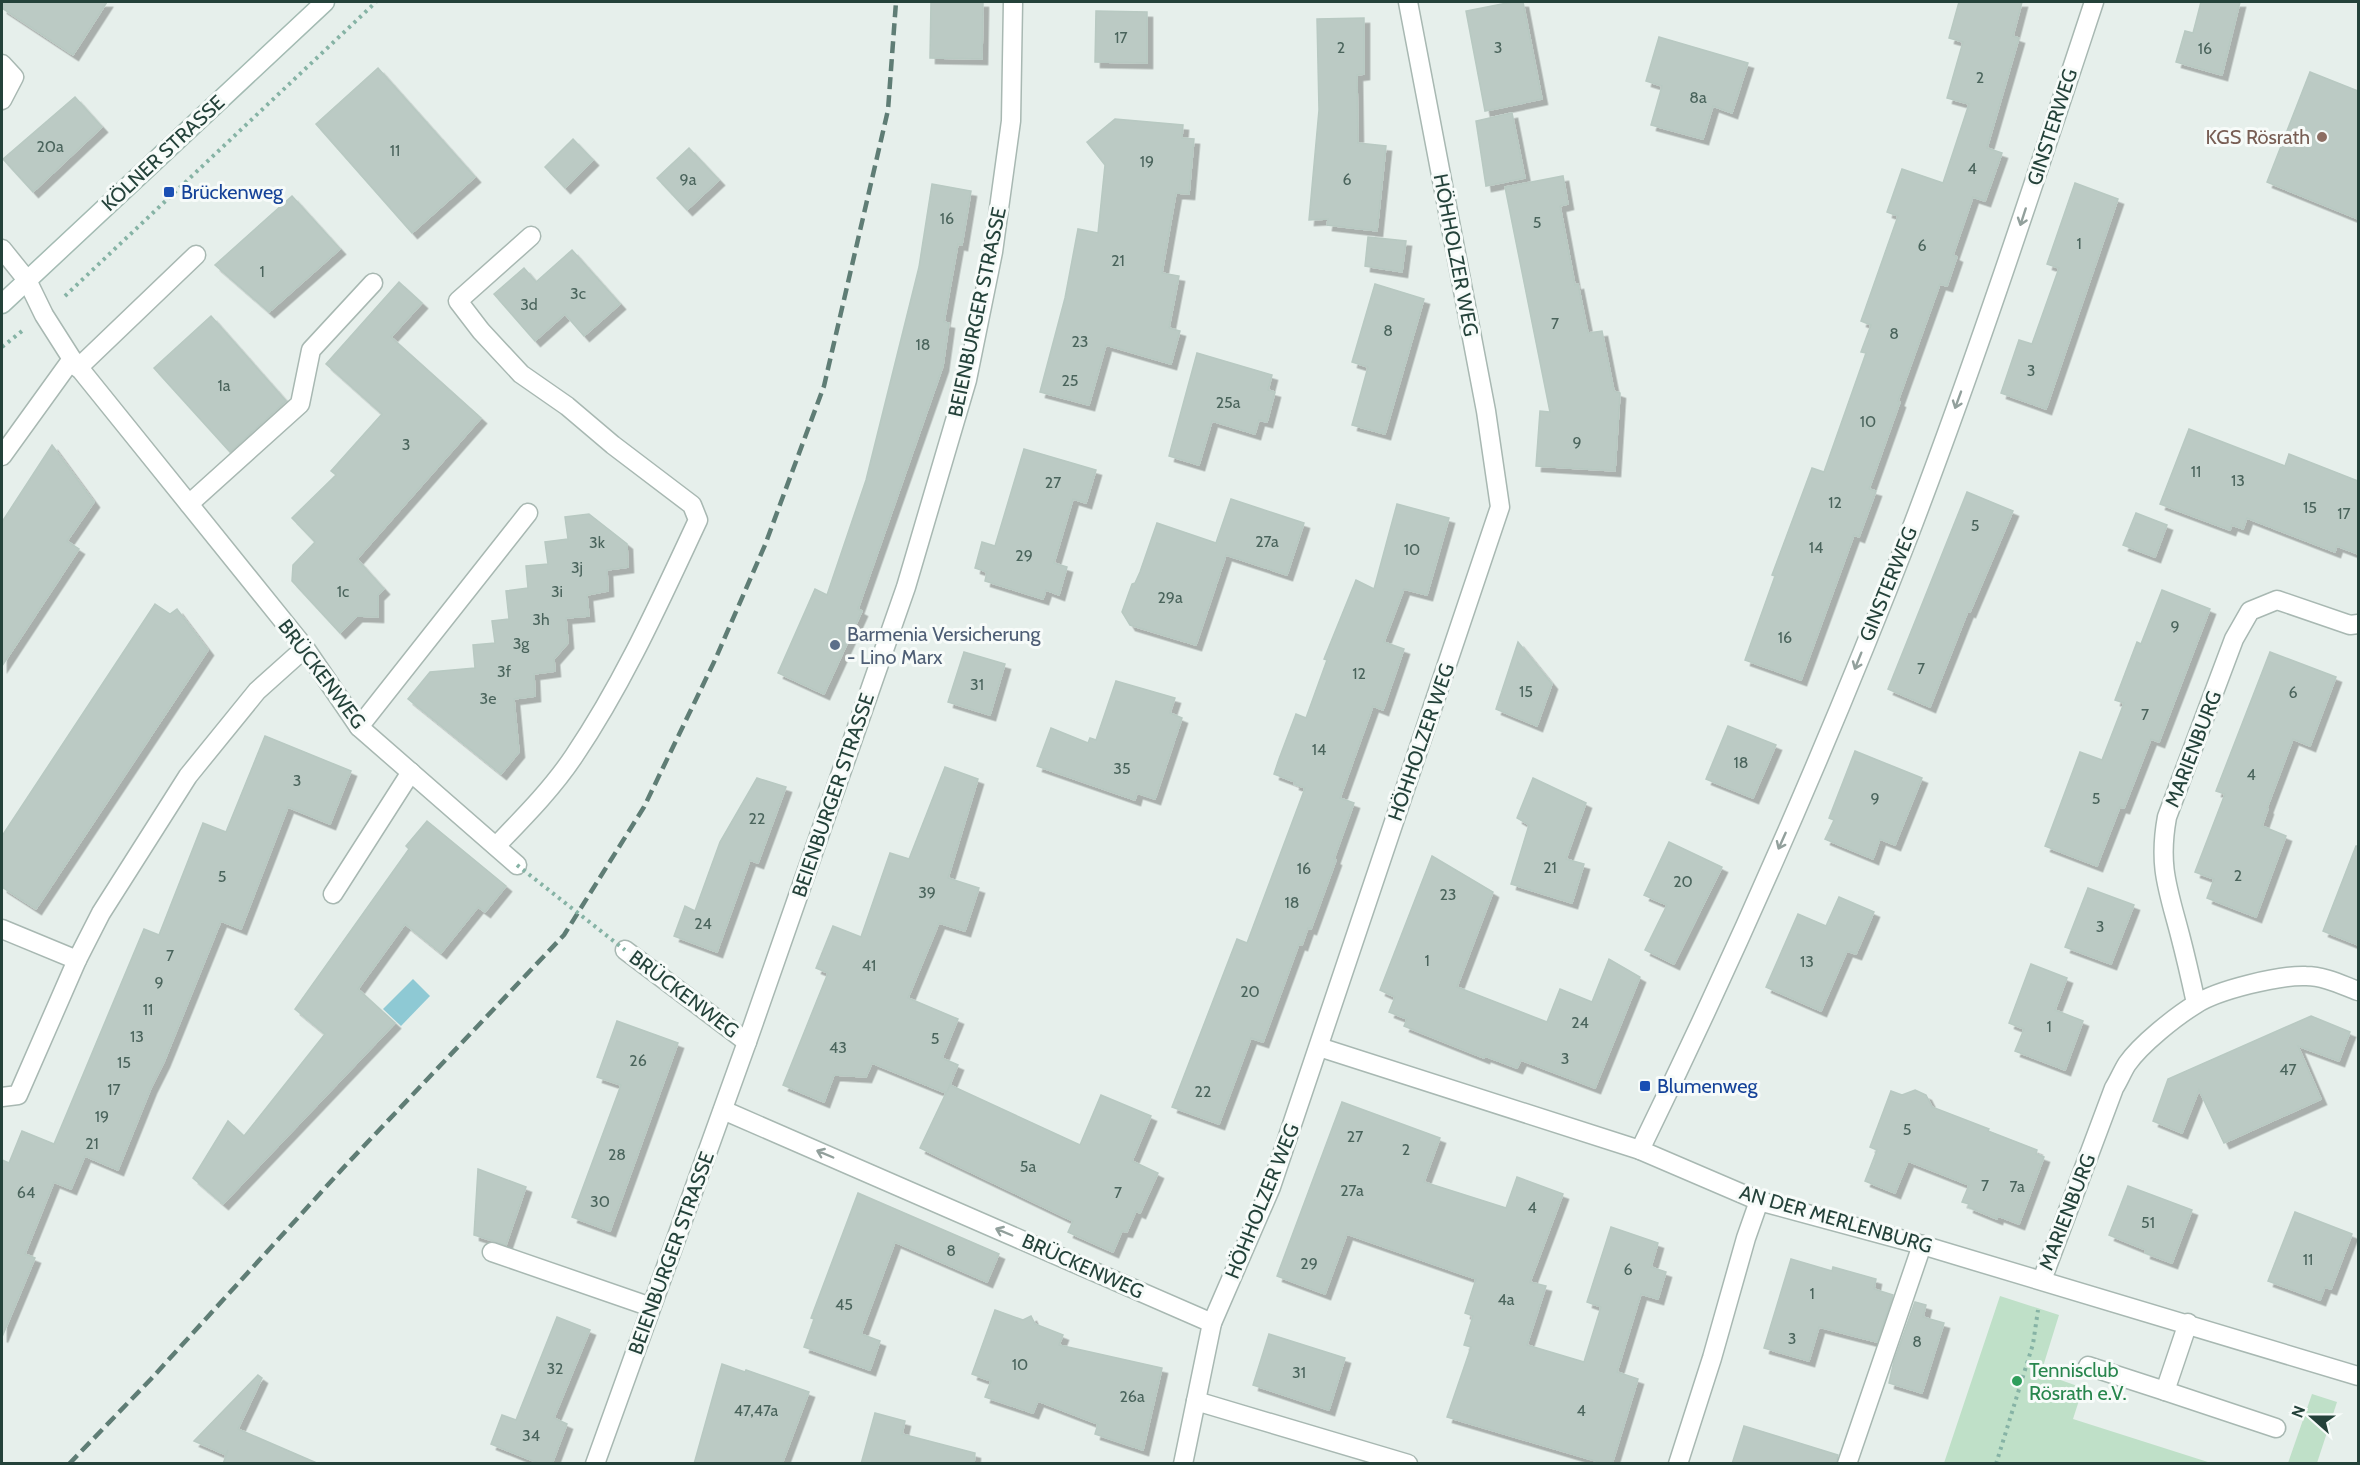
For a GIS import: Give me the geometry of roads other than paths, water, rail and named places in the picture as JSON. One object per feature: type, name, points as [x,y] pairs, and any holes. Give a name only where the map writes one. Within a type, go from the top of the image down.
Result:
[{"type":"street","name":"KÖLNER STRASSE","points":[[2,304],[325,2]]},
{"type":"street","name":"BEIENBURGER STRASSE","points":[[595,1464],[723,1110],[906,587],[966,380],[993,252],[1011,122],[1013,2]]},
{"type":"street","name":"HÖHHOLZER WEG","points":[[1183,1464],[1212,1323],[1271,1188],[1500,507],[1486,411],[1408,2]]},
{"type":"street","name":"GINSTERWEG","points":[[1640,1150],[1697,1030],[1803,793],[1909,535],[2004,272],[2094,2]]},
{"type":"street","points":[[2,64],[14,77],[2,100]]},
{"type":"street","points":[[496,846],[528,813],[574,757],[635,655],[698,520],[692,504],[567,406],[521,374],[481,331],[458,301],[531,236]]},
{"type":"street","name":"BRÜCKENWEG","points":[[2,249],[27,280],[44,315],[75,364],[305,648],[359,727],[517,865]]},
{"type":"street","points":[[2,456],[75,364],[196,255]]},
{"type":"street","points":[[189,504],[300,404],[311,350],[373,283]]},
{"type":"street","points":[[359,727],[528,513]]},
{"type":"street","name":"MARIENBURG","points":[[2196,1003],[2180,934],[2169,902],[2163,866],[2162,841],[2167,817],[2234,639],[2250,611],[2277,600],[2350,625],[2358,624]]},
{"type":"street","points":[[2,1097],[18,1095],[77,960],[101,913],[188,776],[257,691],[305,648]]},
{"type":"street","points":[[333,894],[411,772]]},
{"type":"street","points":[[2,929],[77,960]]},
{"type":"street","name":"BRÜCKENWEG","points":[[625,950],[747,1042]]},
{"type":"street","name":"MARIENBURG","points":[[2042,1280],[2114,1088],[2127,1064],[2145,1043],[2196,1003],[2243,986],[2276,979],[2307,976],[2329,980],[2358,991]]},
{"type":"street","name":"AN DER MERLENBURG","points":[[1319,1047],[1640,1150],[1759,1201],[2042,1280],[2358,1376]]},
{"type":"street","name":"BRÜCKENWEG","points":[[723,1110],[1212,1323]]},
{"type":"street","points":[[1678,1464],[1759,1201]]},
{"type":"street","points":[[1847,1464],[1922,1245]]},
{"type":"street","points":[[492,1252],[651,1307]]},
{"type":"street","points":[[2165,1391],[2188,1323]]},
{"type":"street","points":[[2088,1366],[2276,1428]]},
{"type":"street","points":[[1196,1401],[1408,1464]]},
{"type":"water","points":[[413,979],[430,996],[401,1026],[383,1009]]},
{"type":"railway","points":[[69,1464],[151,1379],[345,1166],[564,935],[644,807],[715,660],[765,545],[824,386],[888,110],[896,2]]},
{"type":"place","name":"KGS Rösrath","points":[[2322,137]]},
{"type":"place","name":"Brückenweg","points":[[169,192]]},
{"type":"place","name":"Barmenia Versicherung - Lino Marx","points":[[835,645]]},
{"type":"place","name":"Blumenweg","points":[[1645,1086]]},
{"type":"place","name":"Tennisclub Rösrath e.V.","points":[[2017,1381]]}]
